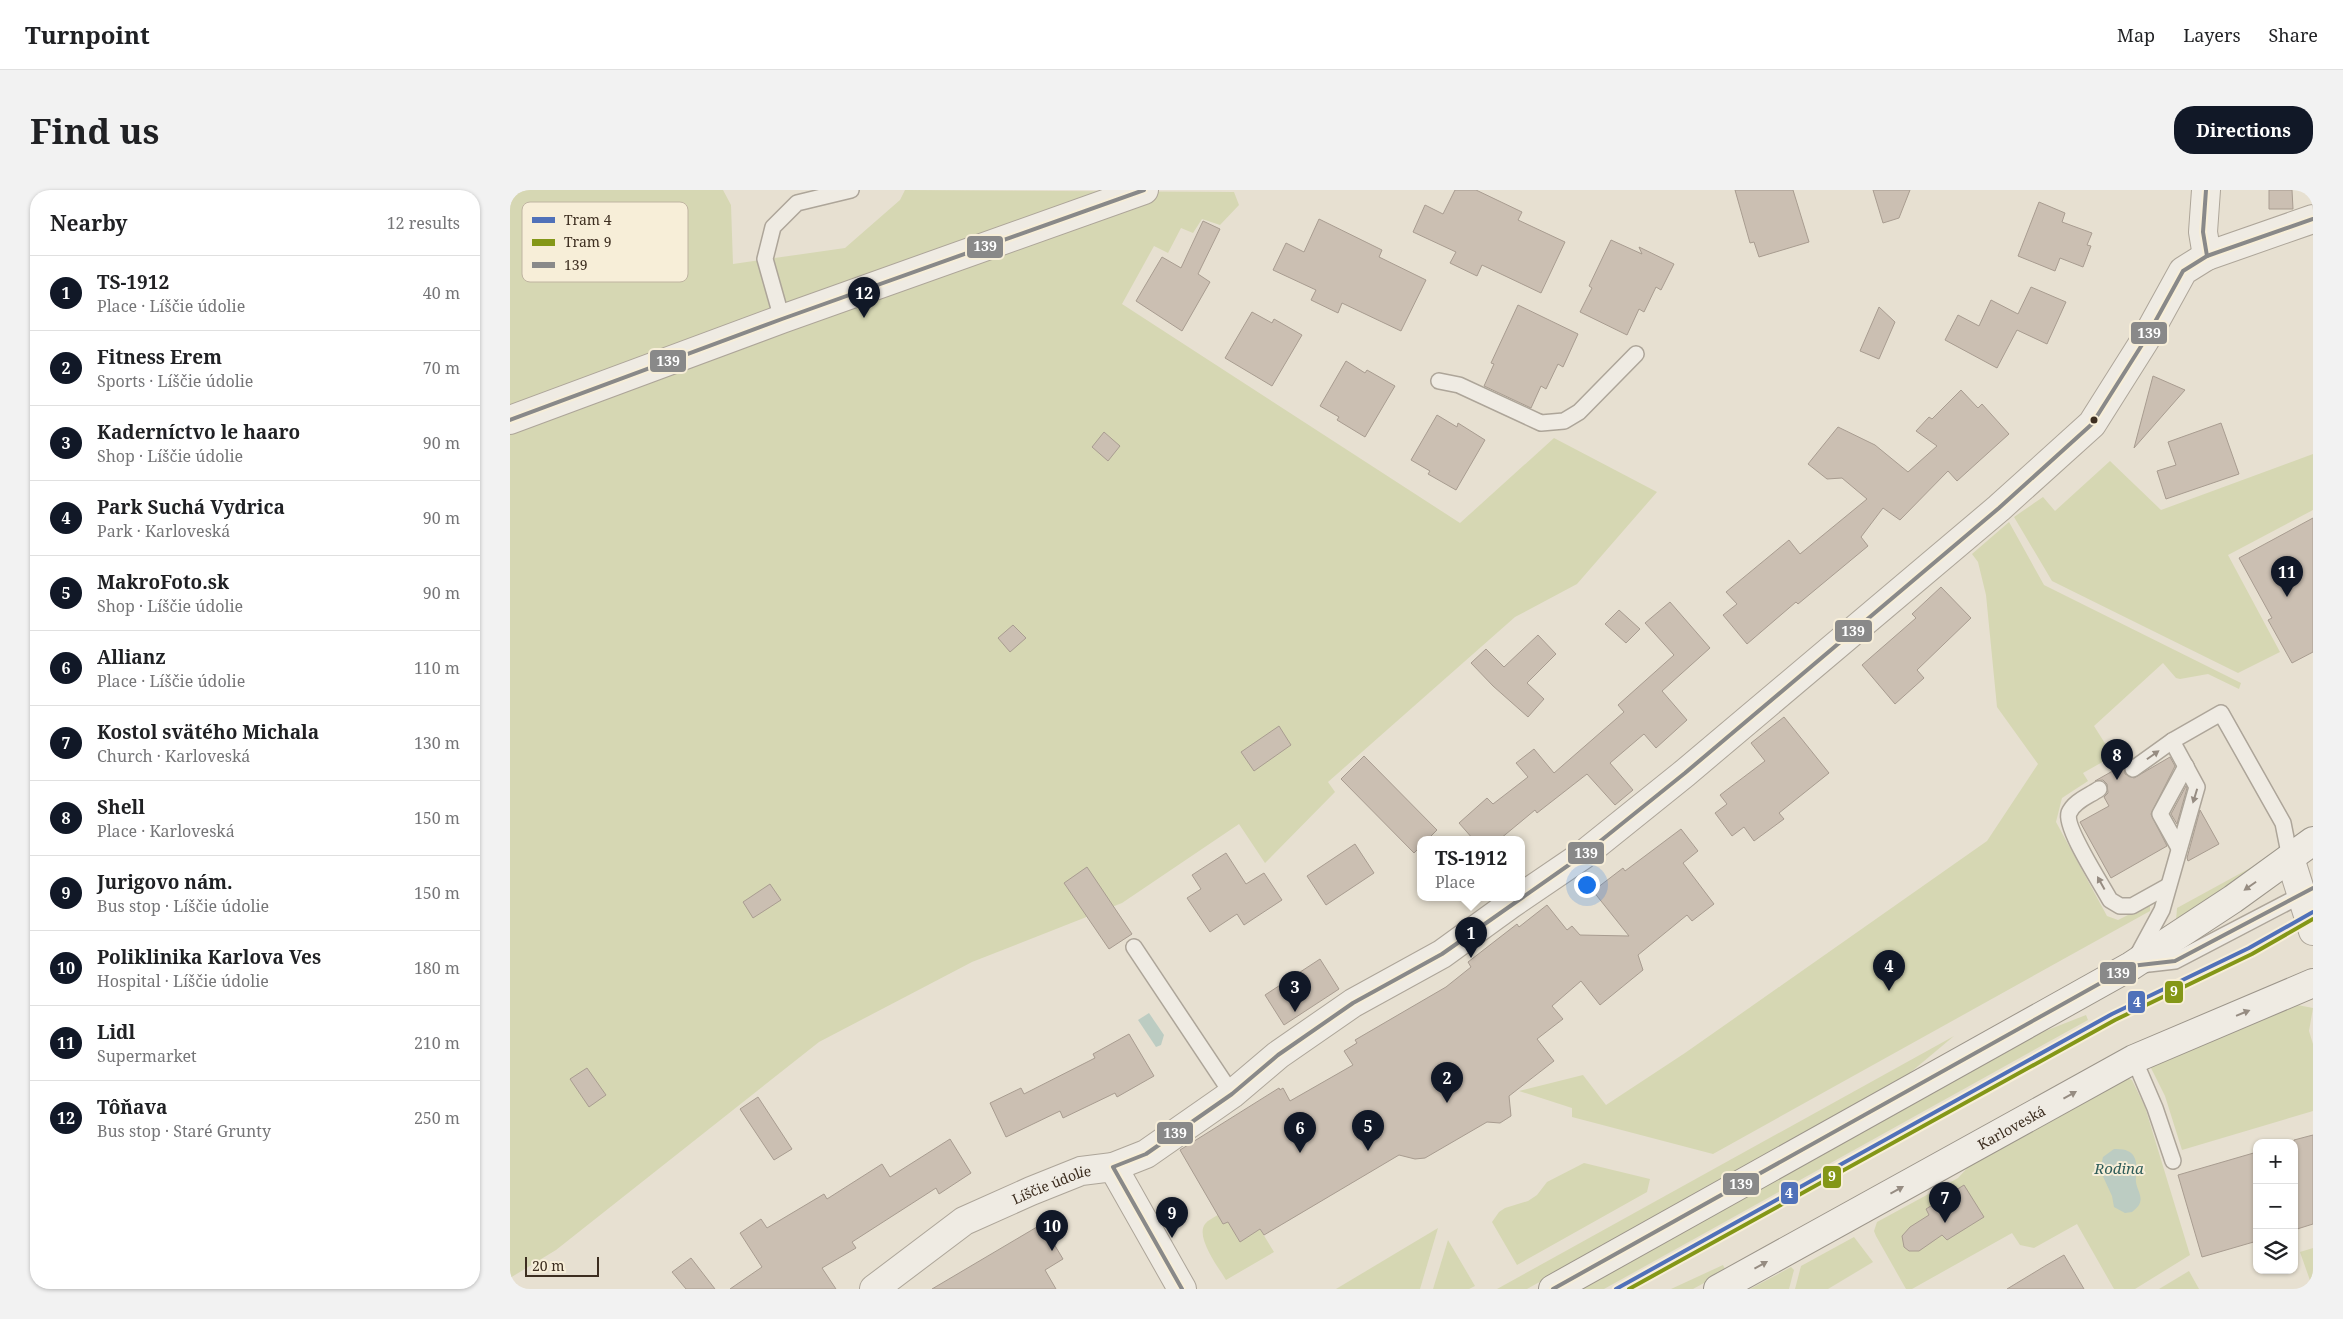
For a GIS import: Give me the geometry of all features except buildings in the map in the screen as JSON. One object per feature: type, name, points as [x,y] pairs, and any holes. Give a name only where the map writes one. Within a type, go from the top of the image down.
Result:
[{"type":"street","points":[[510,420],[1121,194],[1144,190]]},
{"type":"street","points":[[2206,190],[2203,232],[2207,256]]},
{"type":"street","name":"Líščie údolie","points":[[1525,896],[1583,856],[1685,773],[1999,508],[2092,424],[2145,340],[2183,271],[2207,256],[2313,219]]},
{"type":"street","points":[[1553,1289],[2131,966],[2313,841]]},
{"type":"street","points":[[2290,858],[2308,892],[2313,932]]},
{"type":"street","name":"Líščie údolie","points":[[874,1289],[964,1221],[1081,1171],[1113,1167],[1146,1154],[1232,1094],[1278,1055],[1353,1003],[1442,954],[1518,901]]},
{"type":"street","name":"Karloveská","points":[[1718,1289],[2134,1059],[2313,983]]},
{"type":"street","points":[[1113,1167],[1182,1289]]},
{"type":"lane","points":[[782,319],[765,259],[773,227],[798,203],[851,190]]},
{"type":"lane","points":[[1440,381],[1460,385],[1541,423],[1564,421],[1579,412],[1636,354]]},
{"type":"lane","points":[[2133,768],[2172,741],[2221,713],[2284,823],[2290,858]]},
{"type":"lane","points":[[2131,966],[2162,910],[2197,787],[2172,741]]},
{"type":"lane","points":[[2179,848],[2160,814],[2186,766]]},
{"type":"lane","points":[[2099,789],[2075,804],[2068,815],[2070,828],[2110,900],[2120,906],[2132,906],[2168,886]]},
{"type":"lane","points":[[2131,966],[2176,961],[2308,892]]},
{"type":"lane","points":[[1134,947],[1232,1094]]},
{"type":"lane","points":[[2134,1059],[2155,1108],[2173,1161]]},
{"type":"green space","points":[[510,190],[723,190],[731,205],[733,264],[845,248],[900,200],[905,190],[1234,192],[1239,205],[1220,225],[1202,219],[1193,233],[1181,228],[1168,253],[1154,246],[1122,304],[1460,523],[1554,438],[1657,492],[1577,584],[1515,617],[1328,782],[1335,792],[1265,863],[1239,824],[1122,903],[972,962],[819,1042],[556,1250],[510,1278]]},
{"type":"green space","points":[[2313,454],[2313,510],[2228,555],[2280,652],[2238,673],[2052,581],[2014,517],[2043,497],[2055,511],[2110,461],[2161,510]]},
{"type":"green space","points":[[2009,522],[2044,585],[2241,683],[2239,689],[2208,674],[2176,678],[2163,663],[2094,726],[2113,756],[2083,773],[2088,781],[2062,798],[2056,822],[2107,916],[2118,920],[2150,904],[2150,911],[1713,1154],[1572,1117],[1572,1108],[1519,1091],[1583,1075],[1606,1105],[1685,1053],[1987,841],[2038,764],[1997,707],[1986,595],[1978,562],[1972,554]]},
{"type":"green space","points":[[2252,867],[2253,869],[2176,921],[2177,908]]},
{"type":"green space","points":[[2287,1003],[2313,1008],[2309,1031],[2313,1044],[2313,1111],[2182,1150],[2165,1096],[2149,1064]]},
{"type":"green space","points":[[2086,1015],[2088,1020],[1604,1289],[1579,1289],[2040,1033]]},
{"type":"green space","points":[[1954,1036],[1899,1082],[1527,1289],[1497,1289]]},
{"type":"green space","points":[[2125,1077],[2132,1080],[2145,1107],[2190,1255],[2135,1289],[2114,1289],[2077,1224],[2034,1248],[2020,1245],[2012,1233],[1912,1289],[1906,1289],[1876,1236],[1874,1231],[1877,1222],[1958,1178],[1972,1163]]},
{"type":"green space","points":[[1584,1163],[1650,1179],[1647,1192],[1517,1265],[1492,1222],[1499,1212],[1505,1208],[1528,1201],[1537,1195],[1547,1182]]},
{"type":"green space","points":[[1218,1215],[1223,1224],[1228,1222],[1240,1242],[1260,1229],[1274,1252],[1226,1280],[1209,1252],[1203,1237],[1205,1224]]},
{"type":"green space","points":[[1438,1228],[1420,1289],[1336,1289]]},
{"type":"green space","points":[[1854,1237],[1873,1262],[1828,1289],[1795,1289],[1801,1266]]},
{"type":"green space","points":[[1448,1240],[1475,1286],[1469,1289],[1433,1289]]},
{"type":"green space","points":[[2313,1248],[2313,1289],[2300,1252]]},
{"type":"green space","points":[[1723,1265],[1726,1271],[1693,1289],[1671,1289]]},
{"type":"green space","points":[[1791,1267],[1794,1270],[1789,1289],[1750,1289]]},
{"type":"green space","points":[[2189,1271],[2199,1289],[2159,1289]]},
{"type":"water","points":[[1149,1013],[1164,1035],[1161,1045],[1156,1047],[1138,1020]]},
{"type":"water","name":"Rodina","points":[[2114,1149],[2127,1150],[2134,1156],[2136,1182],[2141,1199],[2132,1212],[2125,1213],[2114,1207],[2112,1196],[2100,1170],[2103,1157]]},
{"type":"tram line","name":"4","points":[[1616,1289],[2112,1014],[2249,948],[2313,912]]},
{"type":"tram line","name":"9","points":[[1629,1289],[2115,1020],[2252,954],[2313,919]]},
{"type":"transit line","name":"139","points":[[510,420],[782,319],[1144,190]]},
{"type":"transit line","name":"139","points":[[2206,190],[2203,232],[2207,256]]},
{"type":"transit line","name":"139","points":[[1525,896],[1583,855],[1685,773],[1999,508],[2092,424],[2145,340],[2183,271],[2207,256],[2313,219]]},
{"type":"transit line","name":"139","points":[[1553,1289],[2131,966],[2175,961],[2313,888]]},
{"type":"transit line","name":"139","points":[[1182,1289],[1113,1167],[1146,1154],[1232,1094],[1278,1055],[1353,1003],[1442,954],[1517,901]]},
{"type":"place","name":"Tôňava","points":[[864,318]]},
{"type":"place","name":"Lidl","points":[[2287,597]]},
{"type":"place","name":"Shell","points":[[2117,780]]},
{"type":"place","name":"TS-1912","points":[[1471,958]]},
{"type":"place","name":"Park Suchá Vydrica","points":[[1889,991]]},
{"type":"place","name":"Kaderníctvo le haaro","points":[[1295,1012]]},
{"type":"place","name":"Fitness Erem","points":[[1447,1103]]},
{"type":"place","name":"MakroFoto.sk","points":[[1368,1151]]},
{"type":"place","name":"Allianz","points":[[1300,1153]]},
{"type":"place","name":"Kostol svätého Michala","points":[[1945,1223]]},
{"type":"place","name":"Jurigovo nám.","points":[[1172,1238]]},
{"type":"place","name":"Poliklinika Karlova Ves","points":[[1052,1251]]}]
